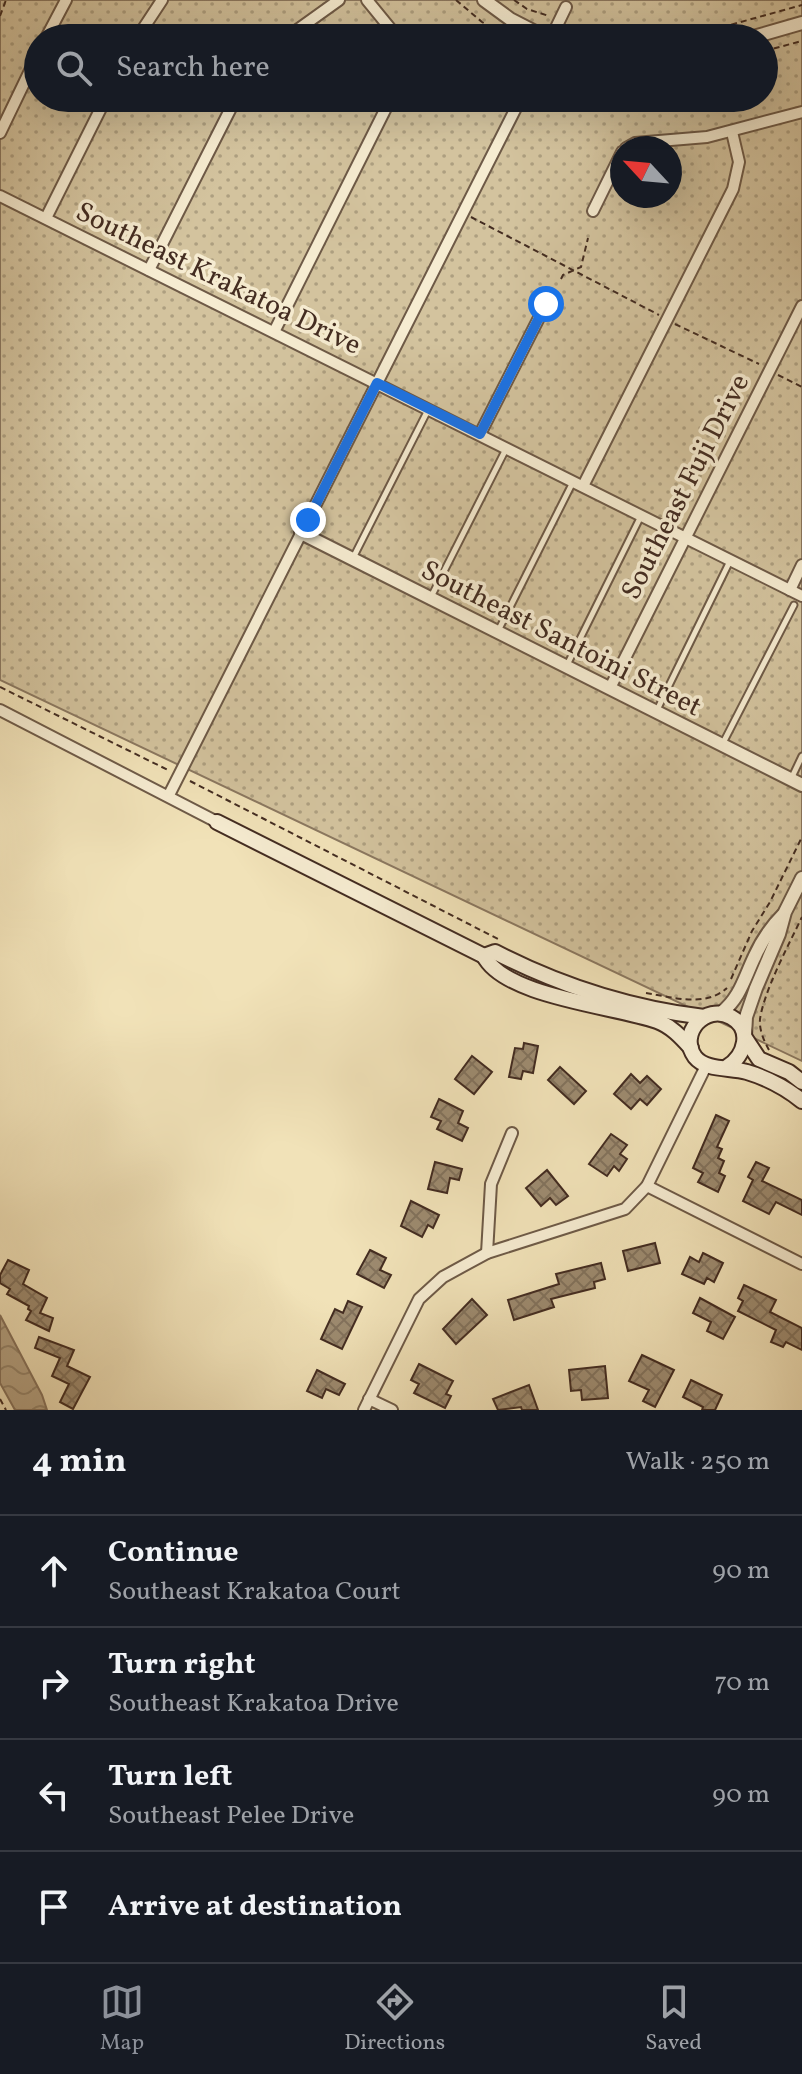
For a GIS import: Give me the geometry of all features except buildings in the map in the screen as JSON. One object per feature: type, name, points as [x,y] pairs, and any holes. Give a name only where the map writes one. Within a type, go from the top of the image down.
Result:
[{"type":"main road","points":[[217,822],[484,956],[489,966],[528,987],[571,1002],[658,1022],[672,1029],[691,1048]]},
{"type":"main road","points":[[484,956],[495,952],[544,977],[621,1002],[704,1017],[721,1013],[737,1022],[759,1059],[789,1072],[802,1082]]},
{"type":"main road","points":[[704,1017],[692,1030],[694,1056],[706,1066],[727,1067],[772,1082],[802,1101]]},
{"type":"main road","points":[[727,1067],[741,1055],[745,1038]]},
{"type":"street","points":[[53,24],[66,0]]},
{"type":"street","points":[[146,24],[162,0]]},
{"type":"street","points":[[306,24],[339,0]]},
{"type":"street","points":[[367,0],[387,24]]},
{"type":"street","points":[[484,0],[520,24]]},
{"type":"street","points":[[557,24],[566,7]]},
{"type":"street","points":[[778,30],[802,23]]},
{"type":"street","points":[[0,133],[24,83]]},
{"type":"street","points":[[46,218],[99,112]]},
{"type":"street","points":[[149,270],[229,112]]},
{"type":"street","points":[[274,332],[384,112]]},
{"type":"street","points":[[169,795],[514,112]]},
{"type":"street","points":[[682,141],[732,132],[802,112]]},
{"type":"street","points":[[578,484],[667,320],[738,175],[739,162],[732,132]]},
{"type":"street","points":[[593,211],[610,178]]},
{"type":"street","name":"Southeast Krakatoa Drive","points":[[0,196],[802,596]]},
{"type":"street","points":[[480,434],[546,304]]},
{"type":"street","name":"Southeast Fuji Drive","points":[[610,688],[802,306]]},
{"type":"street","name":"Southeast Santoini Street","points":[[301,533],[796,782]]},
{"type":"street","points":[[790,590],[802,565]]},
{"type":"street","points":[[0,710],[217,822]]},
{"type":"street","points":[[745,1038],[746,1017],[785,912],[802,878]]},
{"type":"street","points":[[721,1013],[742,988],[753,958],[770,928],[785,912]]},
{"type":"street","points":[[364,1410],[419,1299],[443,1277],[487,1253],[625,1209],[647,1186],[706,1066]]},
{"type":"street","points":[[487,1253],[491,1184],[512,1133]]},
{"type":"street","points":[[647,1186],[802,1264]]},
{"type":"street","points":[[369,1399],[392,1410]]},
{"type":"lane","points":[[353,559],[429,409]]},
{"type":"lane","points":[[430,598],[507,448]]},
{"type":"lane","points":[[498,632],[578,484]]},
{"type":"lane","points":[[567,666],[642,516]]},
{"type":"lane","points":[[656,711],[731,560]]},
{"type":"lane","points":[[722,745],[794,605]]},
{"type":"lane","points":[[796,782],[802,756]]},
{"type":"path","points":[[0,16],[6,0]]},
{"type":"path","points":[[456,0],[485,24]]},
{"type":"path","points":[[733,24],[802,5]]},
{"type":"path","points":[[778,47],[802,41]]},
{"type":"path","points":[[462,213],[802,387]]},
{"type":"path","points":[[561,279],[563,275],[581,267],[588,238]]},
{"type":"path","points":[[0,687],[503,941]]},
{"type":"path","points":[[634,991],[701,1000],[715,998],[728,986],[752,931],[802,837]]},
{"type":"path","points":[[770,1050],[759,1023],[765,1001],[802,917]]},
{"type":"path","points":[[0,1399],[6,1410]]},
{"type":"shaded area","points":[[0,0],[802,0],[802,1061],[0,680]]},
{"type":"water","points":[[0,1315],[47,1410],[15,1410],[0,1383]]},
{"type":"route","points":[[308,520],[377,383],[480,434],[546,304]]}]
